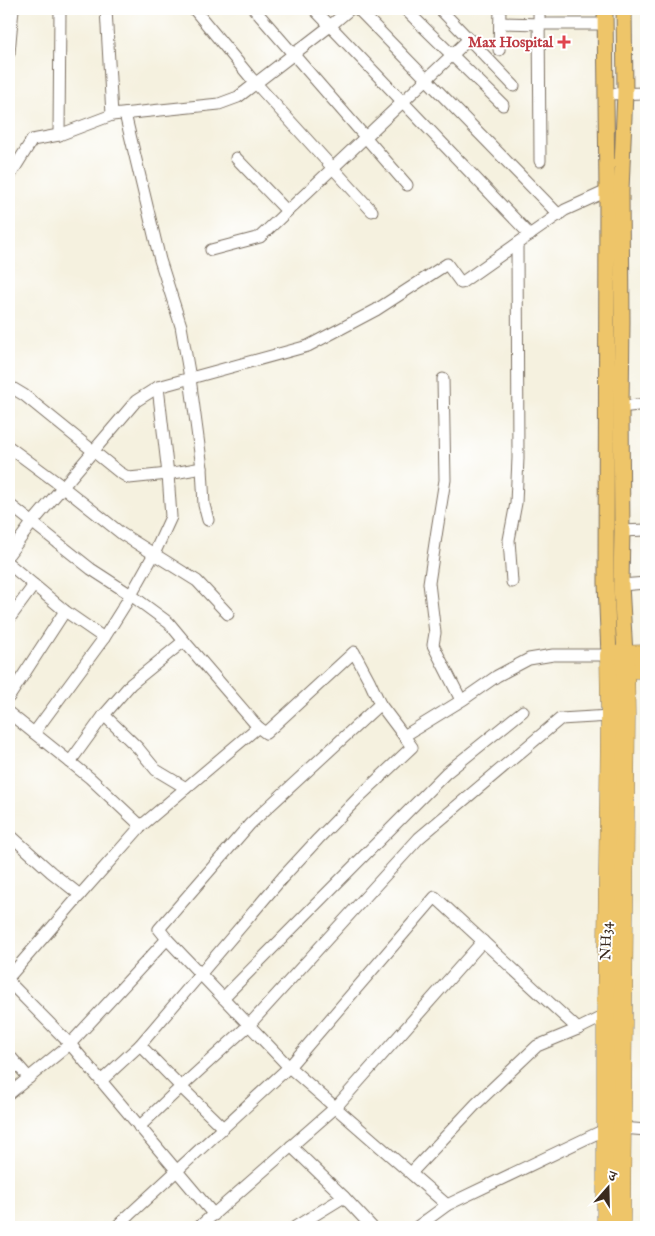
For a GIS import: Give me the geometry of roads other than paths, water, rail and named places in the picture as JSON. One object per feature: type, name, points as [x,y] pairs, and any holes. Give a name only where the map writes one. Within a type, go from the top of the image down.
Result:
[{"type":"highway","points":[[617,662],[646,654]]},
{"type":"highway","points":[[617,662],[646,669]]},
{"type":"highway","name":"NH34","points":[[617,662],[610,716],[617,801]]},
{"type":"highway","name":"NH34","points":[[606,1227],[614,1128],[617,801],[626,717],[617,662]]},
{"type":"highway","name":"NH34","points":[[615,945],[606,1014],[621,1227]]},
{"type":"main road","points":[[617,662],[606,584],[614,191],[625,92],[624,9]]},
{"type":"main road","points":[[605,16],[606,94],[622,322],[622,531],[617,662]]},
{"type":"street","points":[[9,53],[13,9]]},
{"type":"street","points":[[59,135],[60,9]]},
{"type":"street","points":[[106,9],[112,115]]},
{"type":"street","points":[[194,9],[256,84],[372,211]]},
{"type":"street","points":[[254,9],[407,185]]},
{"type":"street","points":[[314,9],[530,235]]},
{"type":"street","points":[[9,177],[32,140],[59,135],[112,115],[220,104],[238,98],[350,9]]},
{"type":"street","points":[[358,9],[558,215]]},
{"type":"street","points":[[405,9],[503,105]]},
{"type":"street","points":[[440,9],[514,86]]},
{"type":"street","points":[[499,50],[500,9]]},
{"type":"street","points":[[539,9],[540,161]]},
{"type":"street","points":[[500,23],[539,24],[605,16]]},
{"type":"street","points":[[210,250],[260,237],[469,39]]},
{"type":"street","points":[[606,94],[625,92],[646,93]]},
{"type":"street","points":[[125,114],[160,260],[181,326],[202,468],[204,505],[208,520]]},
{"type":"street","points":[[236,158],[286,211]]},
{"type":"street","points":[[9,554],[32,523],[136,402],[158,387],[308,346],[376,310],[447,264],[462,282],[565,210],[614,191]]},
{"type":"street","points":[[512,582],[509,540],[516,503],[518,458],[517,244]]},
{"type":"street","points":[[443,379],[445,480],[429,583],[434,633],[433,645],[461,700]]},
{"type":"street","points":[[9,386],[24,395],[93,452],[129,478],[202,468]]},
{"type":"street","points":[[34,733],[104,638],[154,554],[171,517],[158,387]]},
{"type":"street","points":[[621,407],[646,404]]},
{"type":"street","points":[[9,447],[122,534],[197,581],[228,614]]},
{"type":"street","points":[[9,504],[91,569],[169,623],[258,727],[266,733],[354,652],[380,704],[412,747],[358,797],[283,877],[140,1045],[101,1081]]},
{"type":"street","points":[[622,531],[646,530]]},
{"type":"street","points":[[9,564],[64,611],[104,638]]},
{"type":"street","points":[[621,585],[646,583]]},
{"type":"street","points":[[9,619],[34,585]]},
{"type":"street","points":[[9,697],[64,611]]},
{"type":"street","points":[[70,762],[104,716],[131,684],[184,641]]},
{"type":"street","points":[[404,736],[497,676],[529,659],[553,655],[617,662]]},
{"type":"street","points":[[380,704],[250,824],[159,929],[289,1067],[447,1205]]},
{"type":"street","points":[[224,998],[446,773],[523,711]]},
{"type":"street","points":[[9,713],[90,778],[141,826]]},
{"type":"street","points":[[104,716],[138,748],[156,770],[186,788]]},
{"type":"street","points":[[139,1127],[249,1025],[419,838],[560,719],[610,716]]},
{"type":"street","points":[[9,977],[141,826],[258,727]]},
{"type":"street","points":[[11,842],[80,895]]},
{"type":"street","points":[[116,1227],[131,1222],[176,1171],[289,1067],[435,896],[578,1029]]},
{"type":"street","points":[[9,1094],[70,1044],[167,939]]},
{"type":"street","points":[[199,1227],[336,1107],[483,941]]},
{"type":"street","points":[[9,982],[70,1044],[214,1215]]},
{"type":"street","points":[[411,1173],[476,1104],[537,1046],[578,1029],[606,1014]]},
{"type":"street","points":[[140,1045],[223,1128]]},
{"type":"street","points":[[9,1055],[29,1078]]},
{"type":"street","points":[[416,1227],[447,1205],[614,1128],[646,1130]]},
{"type":"street","points":[[291,1146],[372,1227]]},
{"type":"street","points":[[295,1227],[344,1197]]},
{"type":"place","name":"Max Hospital","points":[[564,42]]}]
